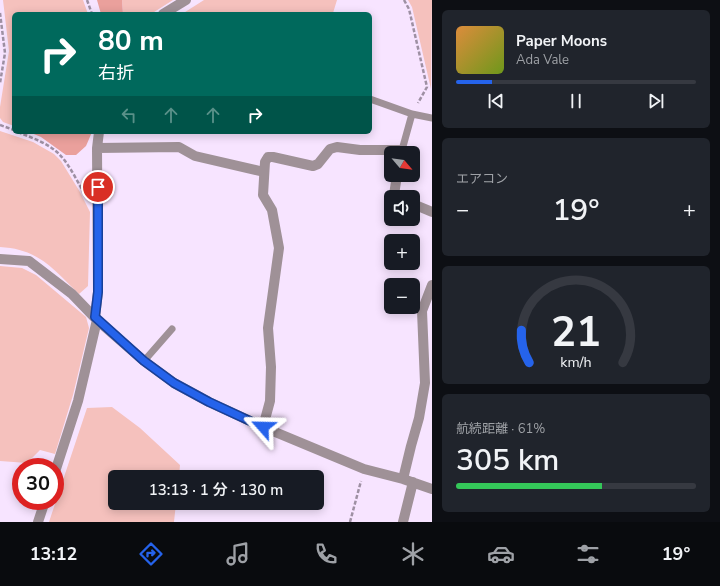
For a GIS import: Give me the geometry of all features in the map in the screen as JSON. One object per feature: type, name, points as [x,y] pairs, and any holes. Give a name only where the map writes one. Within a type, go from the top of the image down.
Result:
[{"type":"street","points":[[166,12],[186,0]]},
{"type":"street","points":[[60,458],[78,401],[96,318],[98,292],[97,148],[99,134]]},
{"type":"street","points":[[97,148],[179,147],[195,156],[264,172]]},
{"type":"street","points":[[263,427],[270,401],[271,367],[268,328],[279,248],[272,210],[263,195],[265,162],[268,157],[273,157],[312,166],[318,164],[330,149],[337,147],[360,150],[384,151]]},
{"type":"street","points":[[420,207],[432,212]]},
{"type":"street","points":[[0,259],[29,261],[72,294],[96,318],[144,361],[174,383],[209,402],[263,427],[364,468],[432,489]]},
{"type":"street","points":[[402,479],[419,418],[425,383],[422,311],[432,285]]},
{"type":"street","points":[[403,522],[413,482]]},
{"type":"street","points":[[38,522],[42,510]]},
{"type":"lane","points":[[372,100],[412,114],[432,118]]},
{"type":"lane","points":[[403,146],[412,114]]},
{"type":"lane","points":[[144,361],[172,329]]},
{"type":"path","points":[[87,0],[91,12]]},
{"type":"path","points":[[404,0],[409,9],[427,87],[412,114]]},
{"type":"path","points":[[0,14],[5,53],[0,83]]},
{"type":"path","points":[[0,125],[12,129]]},
{"type":"path","points":[[23,134],[37,140],[60,155],[98,213]]},
{"type":"path","points":[[350,522],[364,468]]},
{"type":"shaded area","points":[[3,0],[83,0],[87,12],[12,12],[12,125],[3,122],[0,118],[0,107],[9,51]]},
{"type":"shaded area","points":[[97,0],[122,0],[123,12],[100,12]]},
{"type":"shaded area","points":[[122,0],[173,0],[154,12],[123,12]]},
{"type":"shaded area","points":[[204,0],[337,0],[333,12],[185,12]]},
{"type":"shaded area","points":[[408,0],[432,0],[431,89],[412,7]]},
{"type":"shaded area","points":[[0,131],[33,142],[54,154],[61,161],[90,212],[88,286],[79,294],[53,269],[35,256],[14,249],[0,247]]},
{"type":"shaded area","points":[[34,134],[91,134],[86,146],[76,155],[66,155],[41,137]]},
{"type":"shaded area","points":[[0,266],[22,268],[36,275],[86,317],[89,328],[73,395],[55,454],[40,450],[32,458],[12,458],[12,462],[0,461]]},
{"type":"shaded area","points":[[112,407],[140,428],[180,465],[180,470],[108,470],[108,510],[175,510],[174,522],[49,522],[53,510],[64,510],[64,477],[87,408]]},
{"type":"route","points":[[98,187],[98,292],[95,317],[97,320],[144,361],[174,383],[209,402],[263,427]]}]
